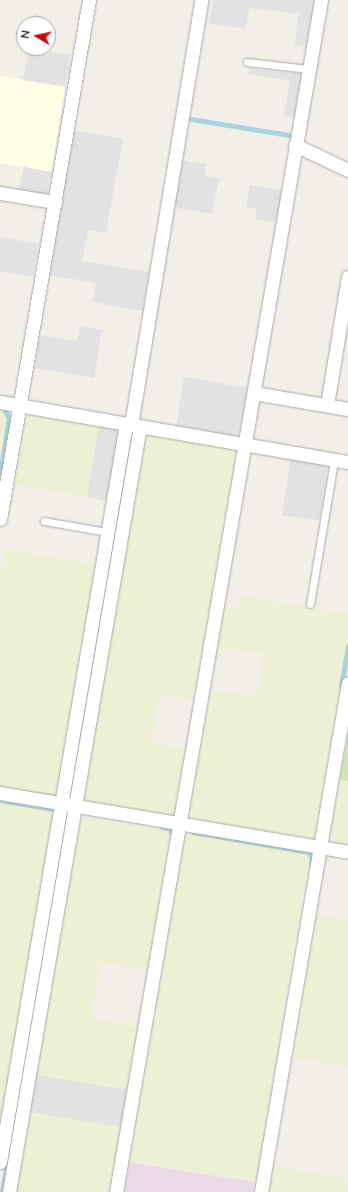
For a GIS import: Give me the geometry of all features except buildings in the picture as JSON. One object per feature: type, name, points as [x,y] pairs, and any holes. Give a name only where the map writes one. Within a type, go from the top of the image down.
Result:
[{"type":"street","points":[[0,519],[89,0]]},
{"type":"street","points":[[9,1192],[75,806],[132,425],[201,0]]},
{"type":"street","points":[[116,1192],[321,0]]},
{"type":"street","points":[[295,145],[348,170]]},
{"type":"street","points":[[0,193],[55,202]]},
{"type":"street","points":[[327,405],[348,277]]},
{"type":"street","points":[[254,393],[348,409]]},
{"type":"street","points":[[0,402],[348,462]]},
{"type":"street","points":[[0,1162],[107,532],[132,425]]},
{"type":"street","points":[[260,1192],[348,683]]},
{"type":"street","points":[[0,793],[348,852]]},
{"type":"lane","points":[[247,62],[309,69]]},
{"type":"lane","points":[[310,604],[334,460]]},
{"type":"lane","points":[[44,521],[107,532]]},
{"type":"shaded area","points":[[213,0],[315,0],[307,47],[295,45],[298,14],[249,8],[246,29],[209,23]]},
{"type":"shaded area","points":[[56,52],[71,55],[65,87],[23,80],[28,56],[56,56]]},
{"type":"shaded area","points":[[249,69],[302,74],[294,118],[284,116],[290,81],[248,74]]},
{"type":"shaded area","points":[[0,76],[65,87],[51,172],[0,163]]},
{"type":"shaded area","points":[[74,130],[123,139],[106,233],[88,230],[82,261],[149,272],[142,311],[93,302],[96,283],[49,275]]},
{"type":"shaded area","points":[[181,160],[207,164],[205,176],[219,178],[212,214],[173,207]]},
{"type":"shaded area","points":[[24,167],[51,172],[47,197],[19,192]]},
{"type":"shaded area","points":[[250,185],[282,190],[276,222],[255,219],[256,208],[246,207]]},
{"type":"shaded area","points":[[0,237],[39,244],[33,277],[0,271]]},
{"type":"shaded area","points":[[80,326],[102,330],[94,378],[35,368],[40,335],[77,341]]},
{"type":"shaded area","points":[[184,377],[247,388],[240,431],[234,436],[176,426]]},
{"type":"shaded area","points":[[0,410],[8,418],[0,466]]},
{"type":"shaded area","points":[[33,414],[99,426],[87,497],[15,485],[26,420]]},
{"type":"shaded area","points":[[99,426],[115,428],[119,435],[108,501],[87,497]]},
{"type":"shaded area","points":[[148,433],[233,447],[236,452],[193,700],[160,694],[152,742],[186,749],[174,813],[170,816],[87,802],[83,796],[141,438]]},
{"type":"shaded area","points":[[291,457],[328,463],[319,521],[282,515]]},
{"type":"shaded area","points":[[4,549],[97,564],[59,791],[52,796],[0,787],[0,575]]},
{"type":"shaded area","points":[[242,596],[348,614],[348,636],[314,839],[192,819],[189,815],[210,690],[256,697],[263,654],[218,647],[225,607],[240,609]]},
{"type":"shaded area","points":[[340,780],[348,781],[348,845],[335,843],[331,837]]},
{"type":"shaded area","points":[[0,803],[51,811],[54,816],[0,1135]]},
{"type":"shaded area","points":[[85,816],[166,831],[170,834],[147,970],[100,963],[91,1018],[138,1026],[127,1090],[36,1075],[80,819]]},
{"type":"shaded area","points":[[193,834],[305,853],[309,858],[255,1182],[130,1162],[186,838]]},
{"type":"shaded area","points":[[317,915],[348,920],[348,1067],[293,1057]]},
{"type":"shaded area","points":[[36,1075],[127,1090],[121,1127],[30,1112]]},
{"type":"shaded area","points":[[30,1112],[121,1127],[111,1192],[16,1192]]},
{"type":"shaded area","points":[[130,1162],[254,1182],[253,1192],[125,1192]]},
{"type":"shaded area","points":[[273,1166],[348,1178],[348,1192],[268,1192]]},
{"type":"green space","points":[[348,732],[348,781],[340,780]]},
{"type":"waterway","points":[[191,119],[289,135]]},
{"type":"waterway","points":[[0,474],[9,418],[5,411]]},
{"type":"waterway","points":[[69,797],[131,435]]},
{"type":"waterway","points":[[341,686],[348,646]]},
{"type":"waterway","points":[[0,800],[52,809]]},
{"type":"waterway","points":[[2,1192],[67,811]]},
{"type":"waterway","points":[[162,827],[168,828],[173,835],[172,839]]},
{"type":"waterway","points":[[193,832],[308,852],[312,857],[311,863]]}]
